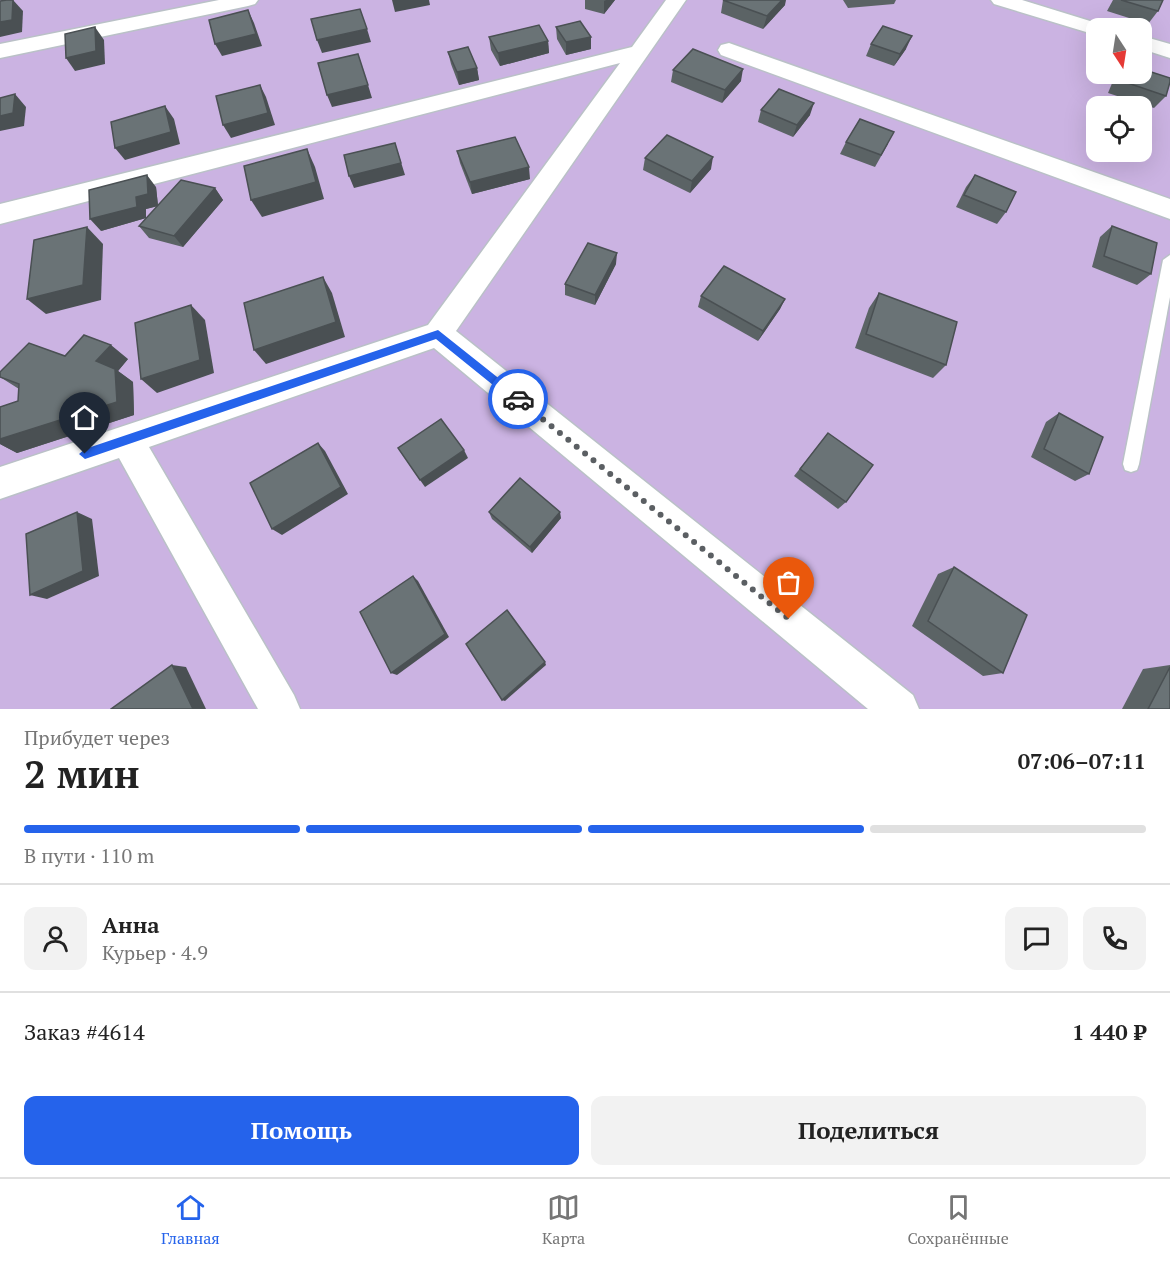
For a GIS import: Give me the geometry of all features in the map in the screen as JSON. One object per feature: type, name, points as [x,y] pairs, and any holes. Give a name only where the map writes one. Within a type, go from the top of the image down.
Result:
[{"type":"street","points":[[0,51],[248,0]]},
{"type":"street","points":[[0,483],[438,334],[676,0]]},
{"type":"street","points":[[1001,0],[1086,26]]},
{"type":"street","points":[[1152,45],[1170,51]]},
{"type":"street","points":[[729,50],[1170,209]]},
{"type":"street","points":[[0,214],[640,51]]},
{"type":"street","points":[[438,334],[899,709]]},
{"type":"street","points":[[127,440],[280,709]]},
{"type":"lane","points":[[1131,464],[1170,260]]},
{"type":"shaded area","points":[[0,0],[1170,0],[1170,709],[0,709]]},
{"type":"building","points":[[13,0],[12,20],[0,22],[0,1]]},
{"type":"building","points":[[723,0],[782,0],[767,16]]},
{"type":"building","points":[[1121,0],[1163,0],[1158,11]]},
{"type":"building","points":[[360,9],[367,29],[317,40],[311,19]]},
{"type":"building","points":[[248,10],[256,34],[215,44],[209,20]]},
{"type":"building","points":[[580,21],[591,37],[566,42],[556,27]]},
{"type":"building","points":[[539,25],[548,41],[498,53],[489,37]]},
{"type":"building","points":[[883,26],[912,36],[900,54],[871,44]]},
{"type":"building","points":[[95,27],[96,51],[66,58],[65,34]]},
{"type":"building","points":[[468,47],[477,68],[457,72],[448,52]]},
{"type":"building","points":[[693,49],[743,69],[725,90],[673,70]]},
{"type":"building","points":[[358,54],[368,85],[327,95],[318,63]]},
{"type":"building","points":[[1152,72],[1170,78],[1166,96],[1131,84],[1152,84]]},
{"type":"building","points":[[260,85],[268,113],[223,125],[216,96]]},
{"type":"building","points":[[779,89],[814,103],[797,125],[761,110]]},
{"type":"building","points":[[15,94],[13,113],[0,116],[0,98]]},
{"type":"building","points":[[165,106],[171,132],[115,148],[111,122]]},
{"type":"building","points":[[860,119],[894,132],[881,155],[846,142]]},
{"type":"building","points":[[667,135],[713,157],[692,181],[645,158]]},
{"type":"building","points":[[515,137],[529,167],[470,182],[457,151]]},
{"type":"building","points":[[395,143],[401,163],[349,176],[344,155]]},
{"type":"building","points":[[307,149],[316,182],[251,200],[244,166]]},
{"type":"building","points":[[147,175],[148,194],[136,197],[137,207],[90,219],[89,190]]},
{"type":"building","points":[[975,175],[1016,192],[1006,212],[964,195]]},
{"type":"building","points":[[181,180],[215,188],[174,236],[139,226]]},
{"type":"building","points":[[1112,226],[1157,243],[1151,274],[1104,256]]},
{"type":"building","points":[[87,227],[83,285],[27,299],[34,240]]},
{"type":"building","points":[[588,243],[617,253],[595,295],[565,284]]},
{"type":"building","points":[[724,266],[785,299],[763,331],[701,296]]},
{"type":"building","points":[[323,277],[336,322],[254,350],[244,303]]},
{"type":"building","points":[[879,293],[957,322],[946,365],[866,334]]},
{"type":"building","points":[[191,305],[200,360],[141,379],[135,323]]},
{"type":"building","points":[[84,335],[111,345],[96,361],[115,369],[117,402],[0,439],[0,407],[18,401],[19,384],[0,377],[0,372],[29,343],[65,356]]},
{"type":"building","points":[[1059,413],[1103,437],[1089,474],[1044,449]]},
{"type":"building","points":[[441,419],[464,450],[420,480],[398,448]]},
{"type":"building","points":[[828,433],[873,465],[846,502],[800,469]]},
{"type":"building","points":[[318,443],[341,487],[272,529],[250,483]]},
{"type":"building","points":[[520,478],[560,512],[530,547],[489,512]]},
{"type":"building","points":[[77,512],[83,571],[30,595],[26,534]]},
{"type":"building","points":[[954,567],[1027,615],[1003,673],[928,621]]},
{"type":"building","points":[[413,576],[445,634],[391,673],[360,612]]},
{"type":"building","points":[[507,610],[545,662],[502,700],[466,644]]},
{"type":"building","points":[[172,665],[193,709],[111,709]]},
{"type":"building","points":[[1170,667],[1170,709],[1148,709]]},
{"type":"way so far","points":[[518,399],[789,619]]},
{"type":"route","points":[[85,454],[438,334],[518,399]]}]
